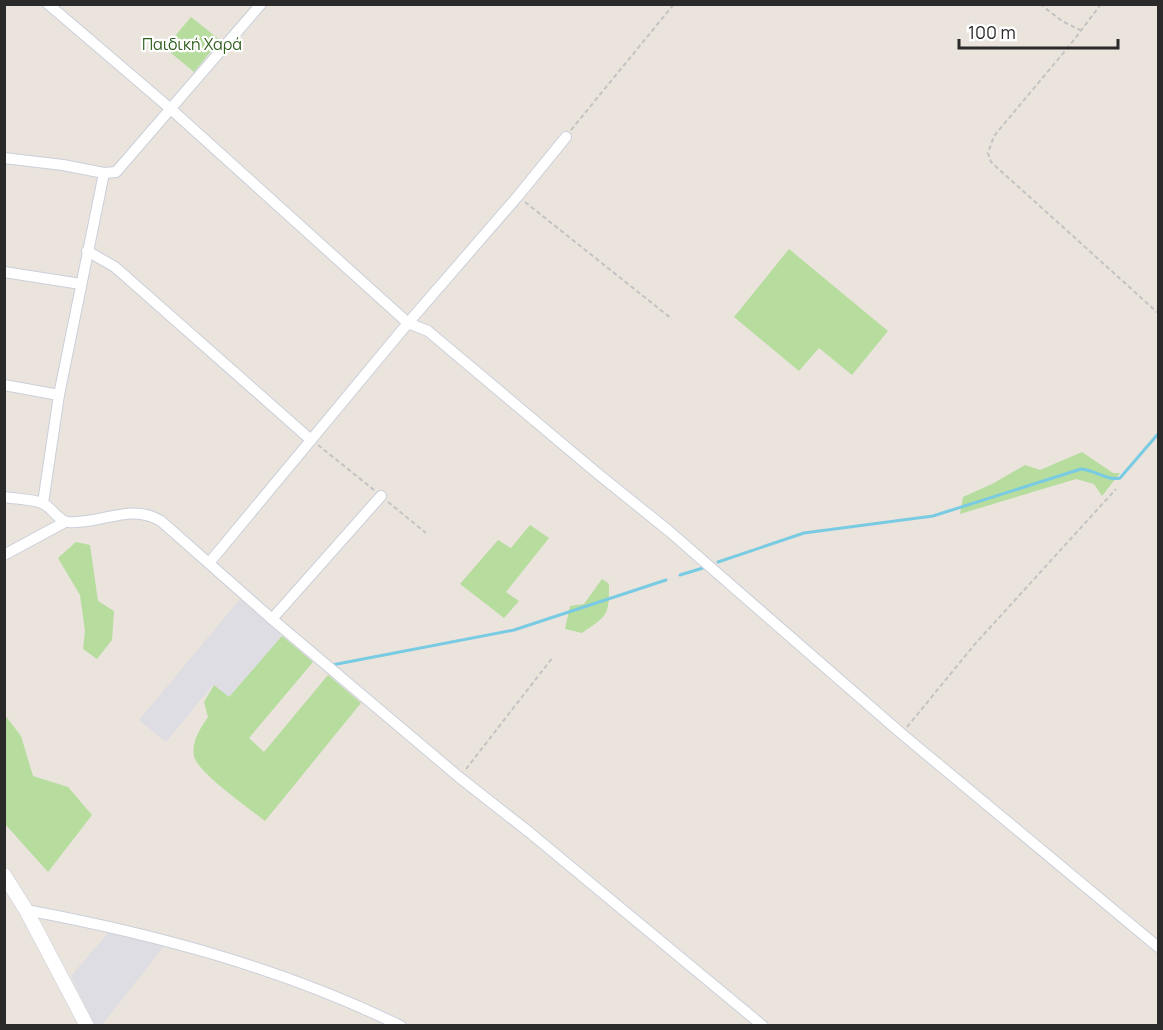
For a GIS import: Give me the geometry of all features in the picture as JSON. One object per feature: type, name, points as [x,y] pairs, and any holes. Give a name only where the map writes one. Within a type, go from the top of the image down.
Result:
[{"type":"main road","points":[[4,875],[26,910],[87,1026]]},
{"type":"street","points":[[48,4],[172,110],[408,323],[428,331],[597,474],[669,531],[902,734],[1158,947]]},
{"type":"street","points":[[4,158],[63,165],[104,173],[116,172],[172,110],[261,4]]},
{"type":"street","points":[[209,563],[566,136]]},
{"type":"street","points":[[43,503],[58,395],[104,173]]},
{"type":"street","points":[[87,251],[115,267],[311,440]]},
{"type":"street","points":[[4,272],[81,284]]},
{"type":"street","points":[[4,385],[58,395]]},
{"type":"street","points":[[272,619],[381,496]]},
{"type":"street","points":[[4,497],[43,503],[65,522]]},
{"type":"street","points":[[4,555],[65,522],[79,522],[134,513],[150,514],[459,777],[529,832],[763,1026]]},
{"type":"street","points":[[26,910],[222,956],[309,985],[363,1007],[401,1026]]},
{"type":"path","points":[[566,136],[674,4]]},
{"type":"path","points":[[1040,4],[1062,21],[1080,30]]},
{"type":"path","points":[[1101,4],[994,136],[988,153],[991,162],[1158,313]]},
{"type":"path","points":[[518,196],[672,319]]},
{"type":"path","points":[[311,440],[426,533]]},
{"type":"path","points":[[902,734],[975,644],[1116,489]]},
{"type":"path","points":[[459,777],[553,657]]},
{"type":"shaded area","points":[[240,599],[282,636],[228,698],[213,685],[166,742],[139,720]]},
{"type":"shaded area","points":[[109,932],[164,946],[102,1025],[94,1025],[71,976]]},
{"type":"green space","name":"Παιδική Χαρά","points":[[191,17],[220,40],[194,72],[165,48]]},
{"type":"green space","points":[[789,249],[888,331],[852,375],[819,348],[799,371],[734,317]]},
{"type":"green space","points":[[1082,452],[1113,473],[1120,473],[1102,496],[1094,484],[1076,479],[960,514],[963,497],[1025,465],[1040,470]]},
{"type":"green space","points":[[530,525],[549,538],[506,592],[519,601],[504,618],[460,584],[498,540],[511,548]]},
{"type":"green space","points":[[76,542],[90,545],[98,601],[114,611],[112,640],[97,659],[83,649],[85,631],[80,595],[58,558]]},
{"type":"green space","points":[[602,579],[609,584],[605,614],[582,633],[565,629],[570,606],[584,604]]},
{"type":"green space","points":[[282,636],[313,662],[249,738],[264,752],[328,675],[361,703],[265,821],[204,771],[197,763],[193,751],[195,740],[208,717],[204,702],[214,685],[229,697]]},
{"type":"green space","points":[[4,714],[21,736],[33,776],[68,787],[92,815],[48,872],[5,824]]},
{"type":"waterway","points":[[718,562],[804,533],[933,516],[1081,469],[1110,478],[1120,478],[1158,434]]},
{"type":"waterway","points":[[680,575],[703,568]]},
{"type":"waterway","points":[[332,665],[514,630],[666,580]]}]
